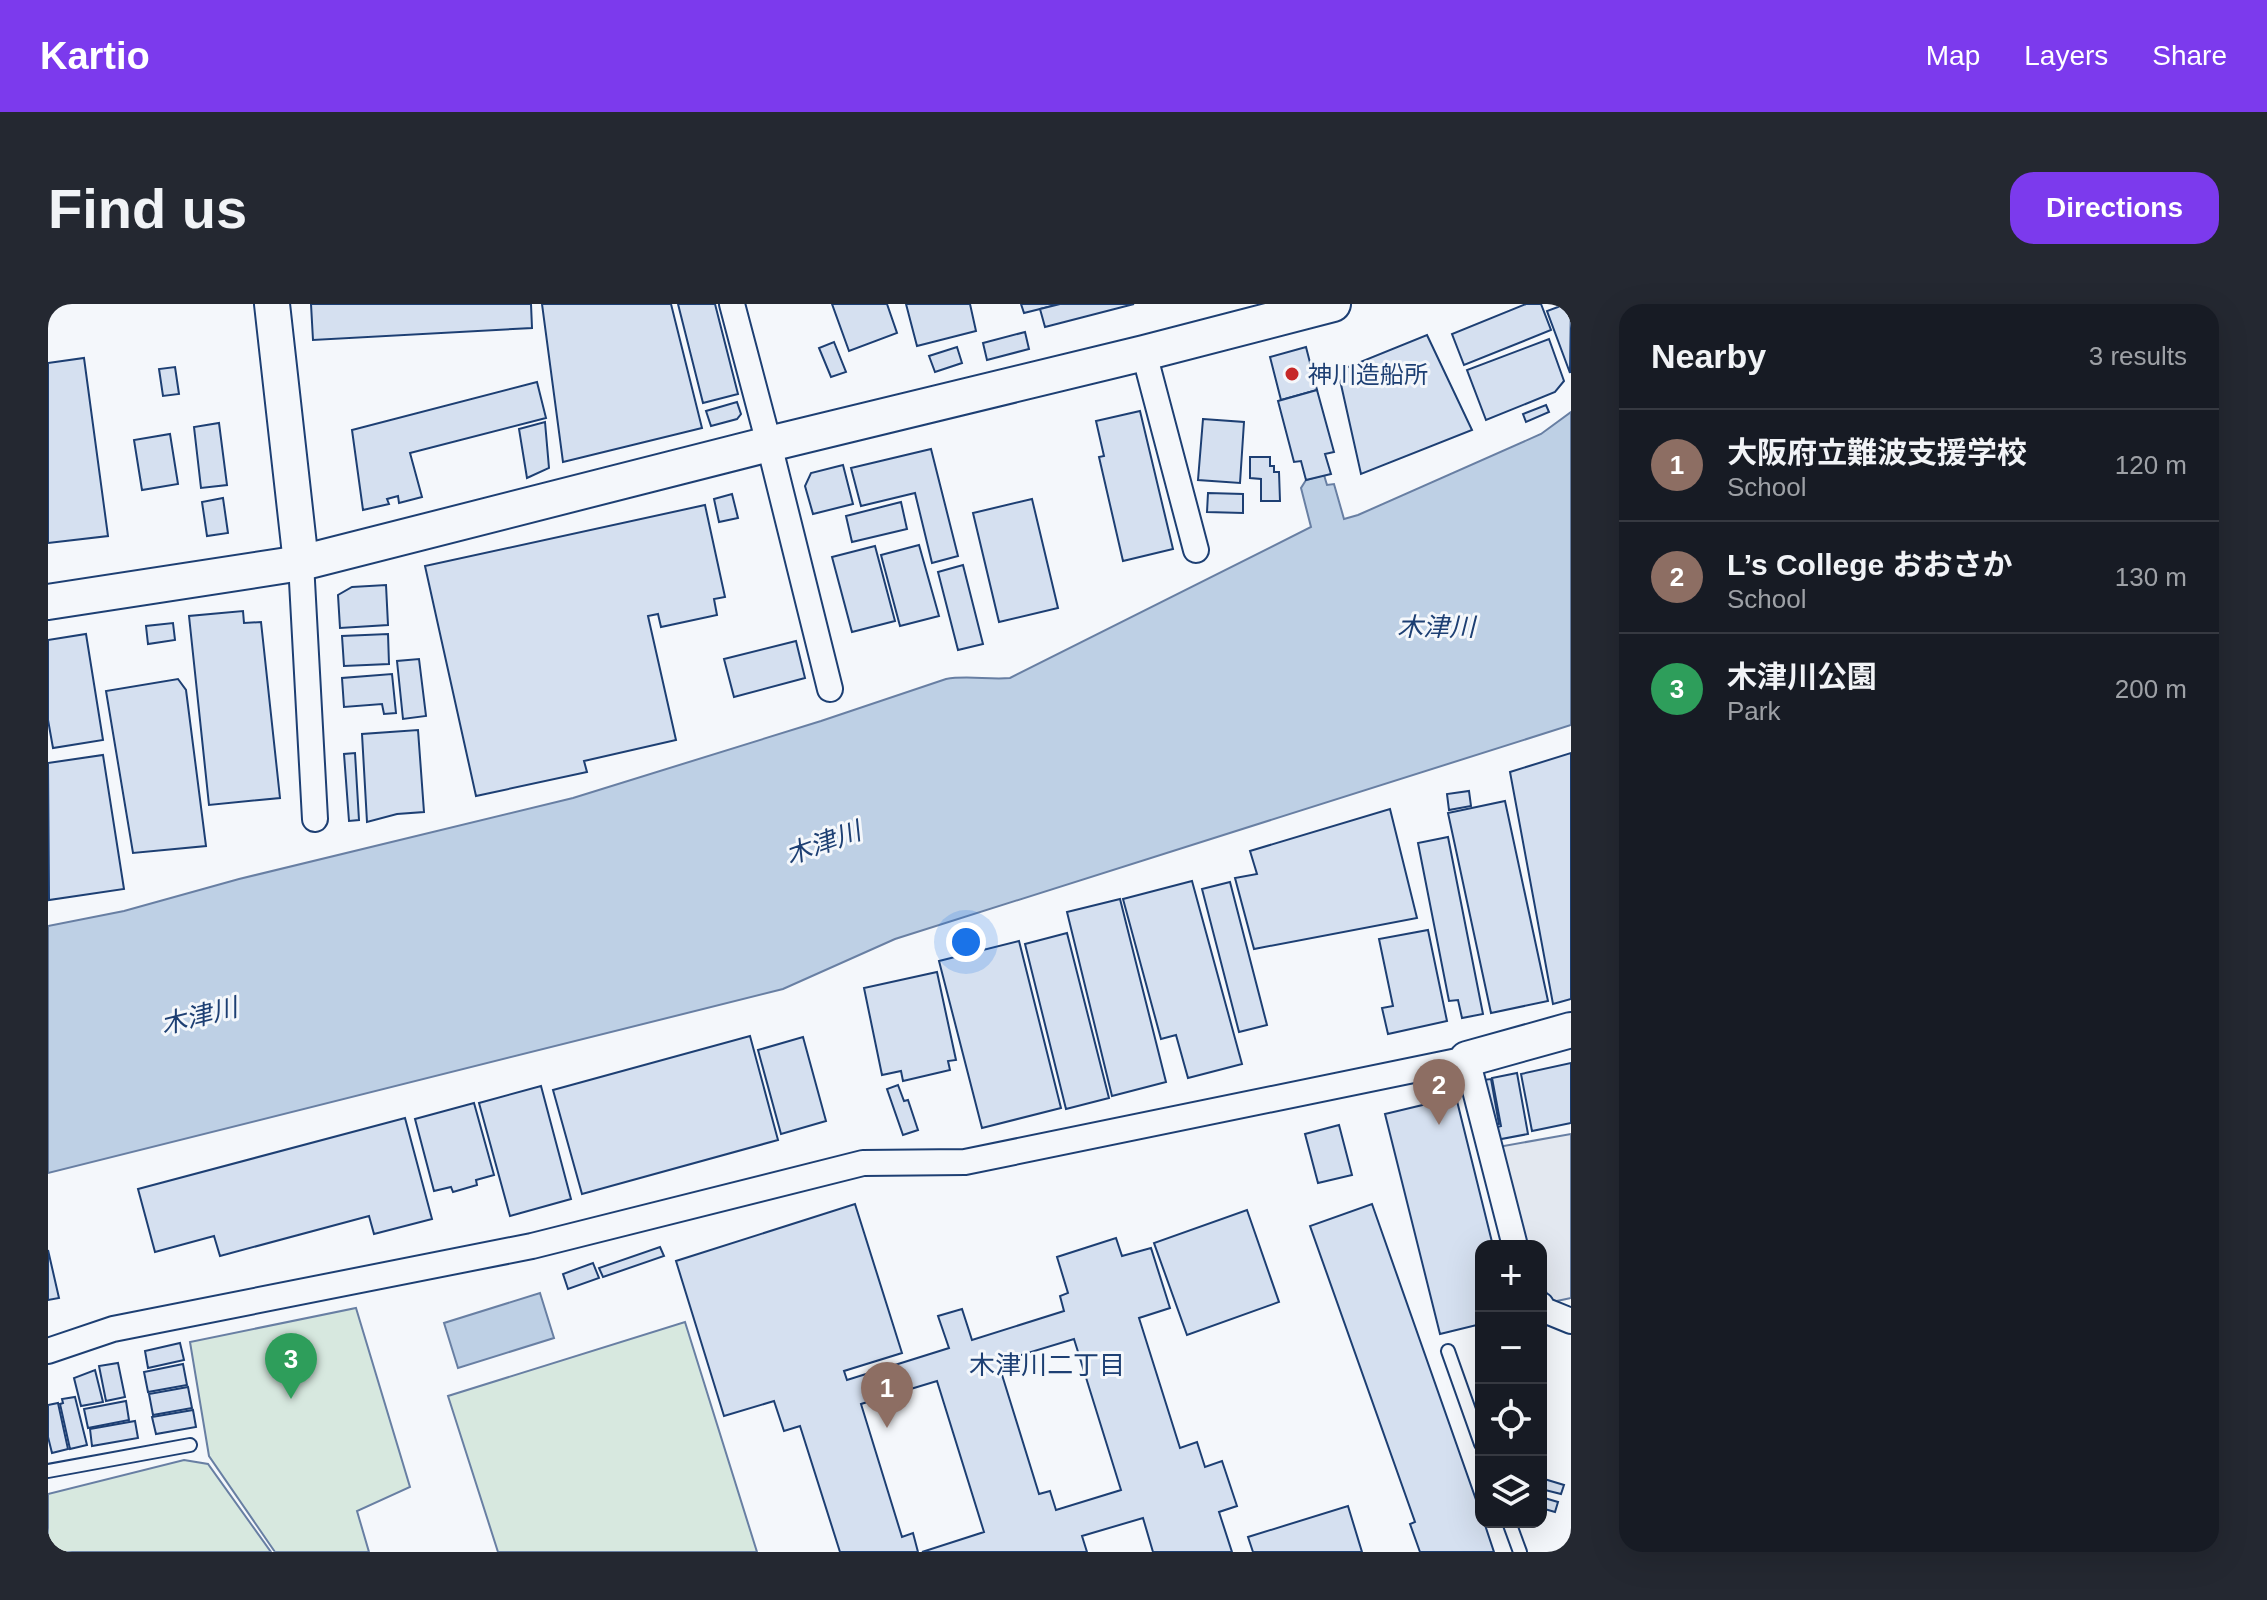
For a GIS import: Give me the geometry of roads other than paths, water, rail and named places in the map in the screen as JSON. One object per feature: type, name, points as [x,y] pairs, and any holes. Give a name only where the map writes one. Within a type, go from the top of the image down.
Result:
[{"type":"street","points":[[272,304],[301,563],[315,819]]},
{"type":"street","points":[[732,304],[830,689]]},
{"type":"street","points":[[48,602],[301,563],[1333,304]]},
{"type":"street","points":[[1144,353],[1196,550]]},
{"type":"street","points":[[48,1351],[113,1329],[532,1246],[863,1163],[965,1162],[1467,1059],[1571,1030]]},
{"type":"street","points":[[1467,1059],[1513,1240]]},
{"type":"street","points":[[1547,1311],[1571,1321]]},
{"type":"lane","points":[[1448,1351],[1475,1427]]},
{"type":"lane","points":[[48,1471],[190,1445]]},
{"type":"lane","points":[[1511,1528],[1520,1552]]},
{"type":"water","name":"木津川","points":[[1571,412],[1571,725],[895,939],[783,989],[48,1173],[48,926],[124,911],[239,879],[573,798],[946,679],[1010,678],[1311,527],[1301,488],[1306,480],[1324,475],[1327,485],[1334,484],[1344,519],[1541,434]]},
{"type":"water","points":[[540,1293],[554,1338],[458,1368],[444,1323]]},
{"type":"place","name":"神川造船所","points":[[1292,374]]},
{"type":"place","name":"L’s College おおさか","points":[[1439,1125]]},
{"type":"place","name":"木津川公園","points":[[291,1399]]},
{"type":"place","name":"大阪府立難波支援学校","points":[[887,1428]]},
{"type":"district","name":"木津川二丁目","points":[[1047,1365]]}]
